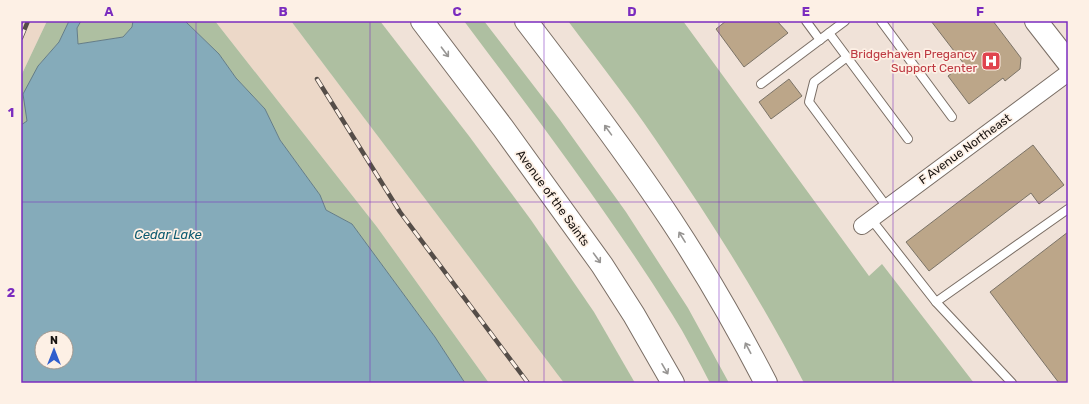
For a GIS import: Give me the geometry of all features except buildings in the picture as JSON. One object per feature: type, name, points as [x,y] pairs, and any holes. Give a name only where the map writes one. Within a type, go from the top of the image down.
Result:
[{"type":"main road","name":"Avenue of the Saints","points":[[422,21],[503,128],[602,265],[634,315],[673,383]]},
{"type":"main road","points":[[526,21],[564,70],[671,220],[710,282],[766,383]]},
{"type":"main road","points":[[1036,21],[1068,62]]},
{"type":"street","name":"F Avenue Northeast","points":[[867,222],[1068,73]]},
{"type":"lane","points":[[806,21],[820,40]]},
{"type":"lane","points":[[761,84],[845,21]]},
{"type":"lane","points":[[881,21],[952,117]]},
{"type":"lane","points":[[829,33],[908,139]]},
{"type":"lane","points":[[847,58],[814,82],[809,102],[887,207]]},
{"type":"lane","points":[[936,302],[1068,209]]},
{"type":"lane","points":[[867,222],[936,302],[1012,383]]},
{"type":"shaded area","points":[[21,21],[47,21],[21,76]]},
{"type":"shaded area","points":[[215,21],[291,21],[564,383],[489,383],[377,227]]},
{"type":"green space","points":[[47,21],[69,21],[59,42],[38,66],[28,121],[21,125],[21,76]]},
{"type":"green space","points":[[81,21],[133,21],[132,27],[123,37],[78,44],[77,28]]},
{"type":"green space","points":[[185,21],[215,21],[377,227],[489,383],[465,383],[435,337],[352,224],[326,210],[320,195],[280,140],[265,109],[236,78],[219,54]]},
{"type":"green space","points":[[291,21],[380,21],[469,136],[531,220],[594,312],[635,383],[564,383]]},
{"type":"green space","points":[[464,21],[484,21],[560,120],[626,212],[688,308],[729,383],[710,383],[677,322],[623,239],[518,93]]},
{"type":"green space","points":[[568,21],[683,21],[869,276],[882,264],[974,383],[804,383],[773,325],[739,268],[686,185],[644,123]]},
{"type":"water","name":"Cedar Lake","points":[[69,21],[81,21],[77,28],[78,44],[123,37],[132,27],[133,21],[185,21],[219,54],[236,78],[265,109],[280,140],[320,195],[326,210],[352,224],[435,337],[465,383],[21,383],[21,125],[27,121],[23,94],[38,66],[59,42]]},
{"type":"railway","points":[[21,38],[28,21]]},
{"type":"railway","points":[[317,79],[400,212],[528,383]]},
{"type":"place","name":"Bridgehaven Pregancy Support Center","points":[[991,61]]}]
